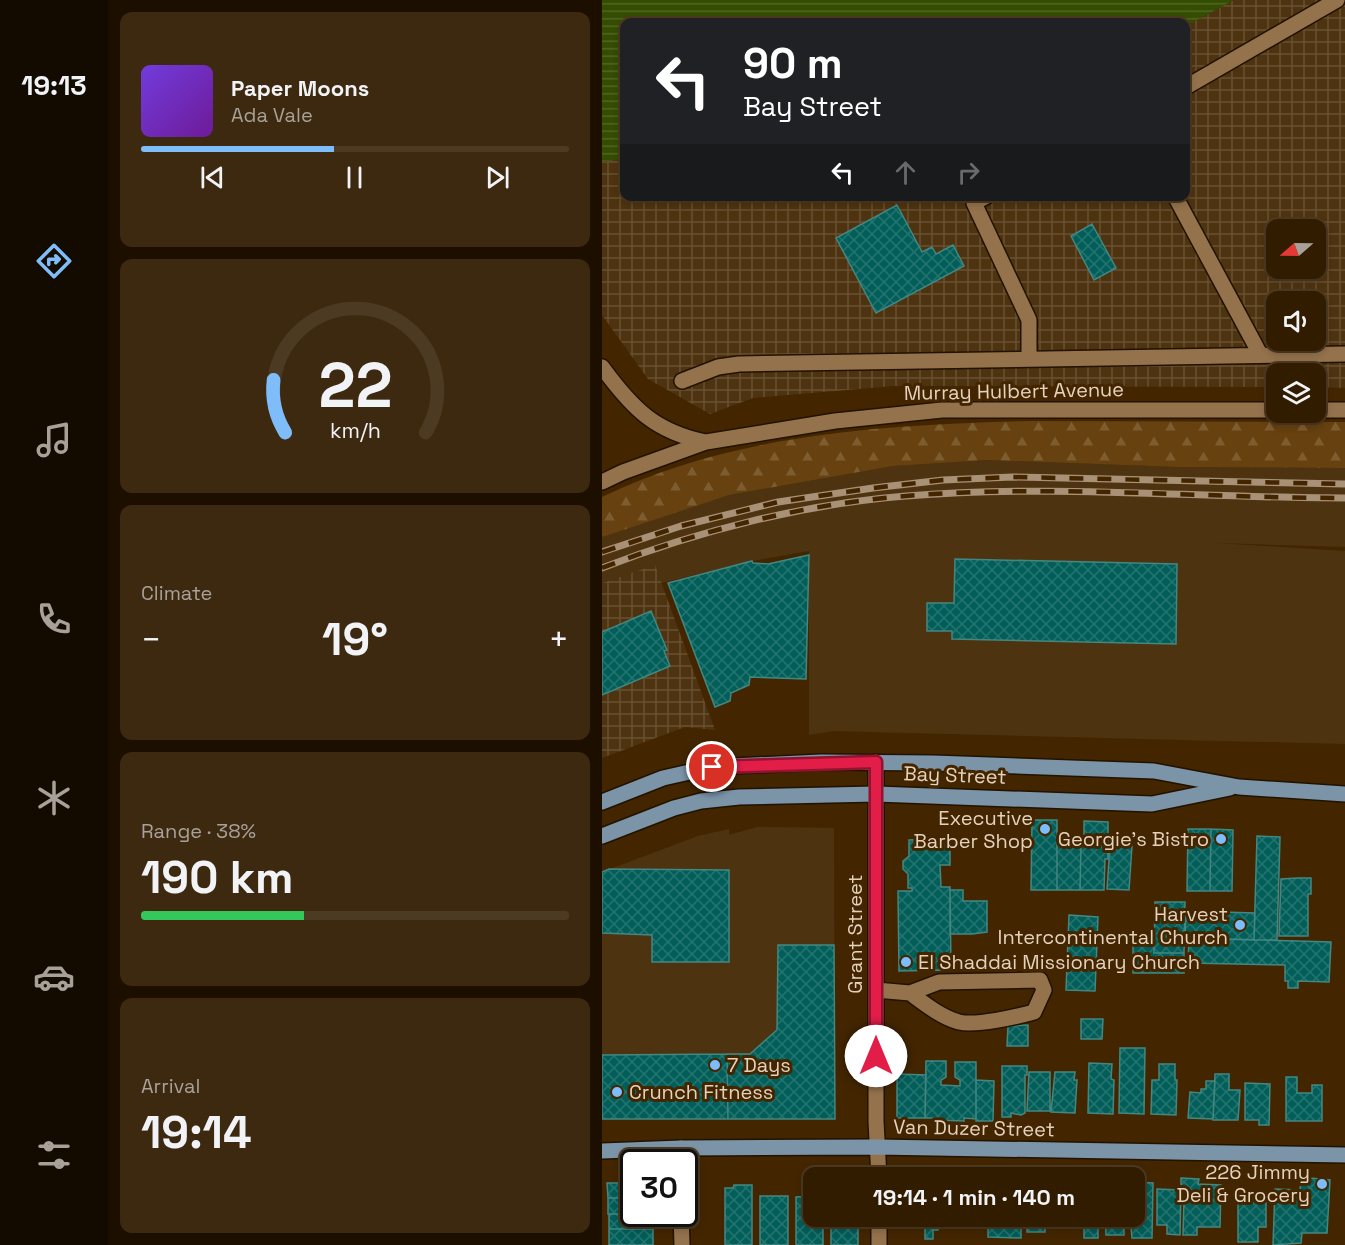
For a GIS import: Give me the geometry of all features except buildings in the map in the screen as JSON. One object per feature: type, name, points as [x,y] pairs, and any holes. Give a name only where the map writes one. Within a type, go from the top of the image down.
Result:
[{"type":"main road","name":"Bay Street","points":[[602,802],[663,778],[712,767],[876,762],[1154,771],[1239,787],[1346,794]]},
{"type":"main road","name":"Bay Street","points":[[602,836],[674,808],[708,800],[756,796],[876,794],[1152,804],[1239,787]]},
{"type":"main road","name":"Van Duzer Street","points":[[698,1154],[877,1147],[1346,1155]]},
{"type":"main road","name":"Van Duzer Street","points":[[602,1151],[620,1152]]},
{"type":"street","points":[[1190,85],[1337,0]]},
{"type":"street","points":[[978,201],[974,203],[1029,320],[1029,358]]},
{"type":"street","points":[[1178,201],[1260,354]]},
{"type":"street","points":[[682,381],[718,368],[739,364],[1346,354]]},
{"type":"street","name":"Murray Hulbert Avenue","points":[[602,368],[640,412],[662,428],[686,438],[706,442],[835,420],[942,410],[1266,410]]},
{"type":"street","points":[[1326,410],[1346,410]]},
{"type":"street","points":[[602,482],[706,442]]},
{"type":"street","name":"Grant Street","points":[[876,762],[878,1167]]},
{"type":"street","points":[[876,990],[910,993],[939,982],[1040,980],[1044,990],[1034,1012],[1017,1017],[960,1022],[934,1010],[910,993]]},
{"type":"street","points":[[681,1227],[682,1245]]},
{"type":"street","points":[[879,1227],[879,1245]]},
{"type":"shaded area","points":[[602,0],[1234,0],[1190,24],[1190,18],[620,18],[620,160],[602,162]]},
{"type":"shaded area","points":[[1234,0],[1345,0],[1345,388],[1326,387],[1326,363],[1266,363],[1266,387],[894,386],[753,398],[710,414],[648,379],[602,315],[602,162],[620,160],[620,201],[1190,201],[1190,24]]},
{"type":"shaded area","points":[[986,460],[1178,467],[1345,468],[1345,547],[1216,543],[1345,551],[1345,744],[833,731],[809,735],[809,551],[752,561],[661,583],[655,566],[602,583],[602,537],[630,526],[729,495],[893,466]]},
{"type":"shaded area","points":[[655,565],[715,730],[685,727],[602,758],[602,583]]},
{"type":"shaded area","points":[[757,827],[834,828],[835,1119],[602,1119],[602,872],[698,836],[729,829],[729,835]]},
{"type":"green space","points":[[1029,421],[1345,422],[1345,468],[1178,467],[987,460],[893,466],[729,495],[602,537],[602,497],[653,476],[704,459],[811,436]]},
{"type":"railway","points":[[602,552],[681,526],[778,502],[943,480],[1012,477],[1346,484]]},
{"type":"railway","points":[[602,568],[675,542],[751,521],[829,505],[906,496],[1071,491],[1346,498]]},
{"type":"place","name":"Executive Barber Shop","points":[[1045,829]]},
{"type":"place","name":"Georgie's Bistro","points":[[1221,839]]},
{"type":"place","name":"Harvest Intercontinental Church","points":[[1240,925]]},
{"type":"place","name":"El Shaddai Missionary Church","points":[[906,962]]},
{"type":"place","name":"7 Days","points":[[715,1065]]},
{"type":"place","name":"Crunch Fitness","points":[[617,1092]]},
{"type":"place","name":"226 Jimmy Deli & Grocery","points":[[1322,1184]]},
{"type":"route","points":[[712,767],[876,762],[876,1056]]}]
